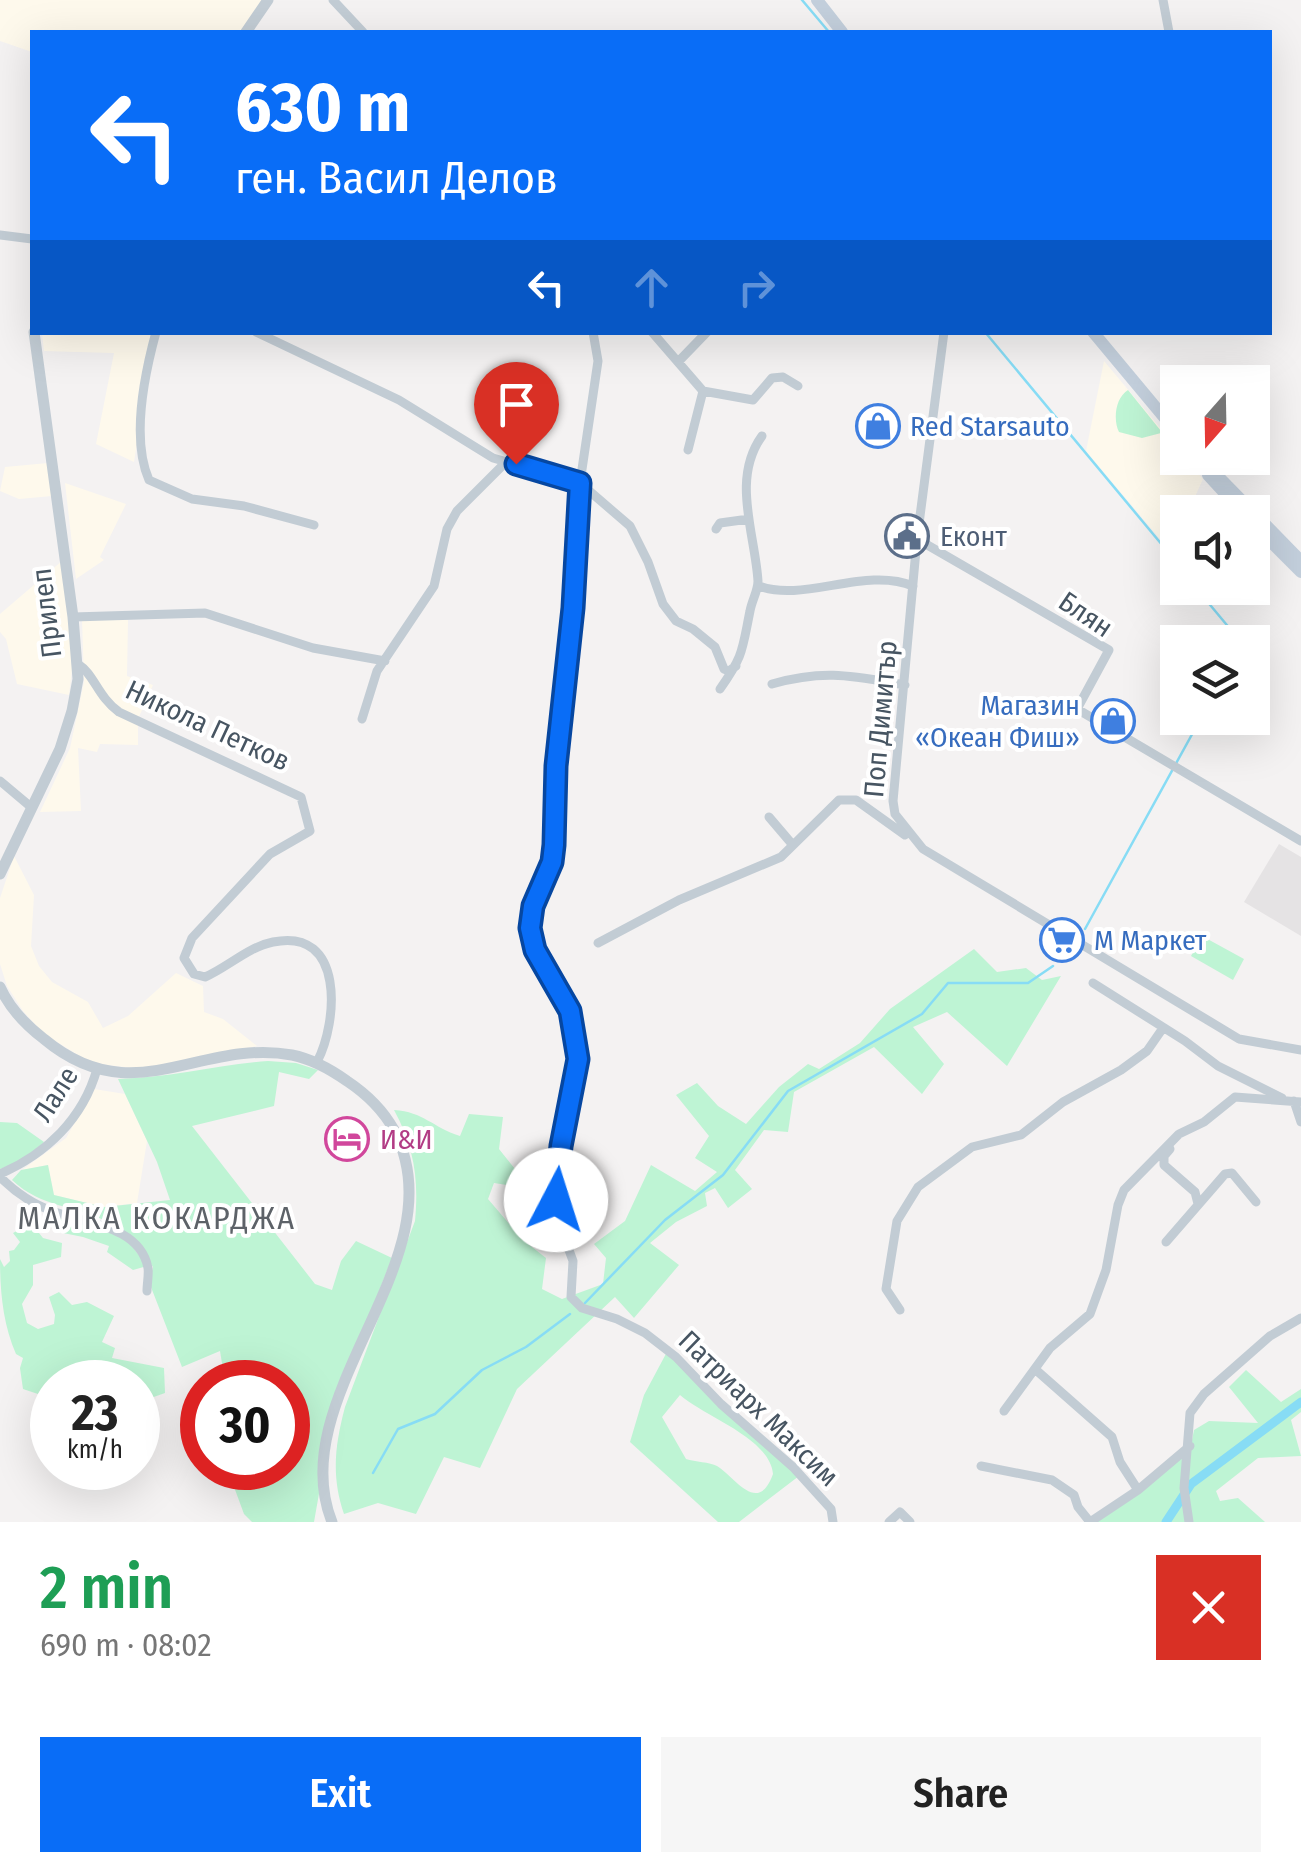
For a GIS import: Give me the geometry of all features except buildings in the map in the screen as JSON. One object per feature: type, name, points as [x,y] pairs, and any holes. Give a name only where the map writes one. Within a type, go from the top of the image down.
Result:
[{"type":"main road","points":[[817,0],[840,30]]},
{"type":"main road","points":[[1095,335],[1160,413]]},
{"type":"main road","points":[[1212,475],[1228,495]]},
{"type":"main road","points":[[1215,475],[1301,562]]},
{"type":"main road","points":[[1270,541],[1301,572]]},
{"type":"street","points":[[247,30],[268,0]]},
{"type":"street","points":[[333,0],[361,30]]},
{"type":"street","points":[[1163,0],[1169,30]]},
{"type":"street","points":[[0,235],[30,238]]},
{"type":"street","name":"Прилеп","points":[[0,874],[66,734],[76,694],[78,664],[34,335]]},
{"type":"street","points":[[155,335],[143,407],[140,456],[150,480],[192,498],[244,506],[314,525]]},
{"type":"street","points":[[262,335],[399,400],[506,462],[580,483],[630,526],[663,604],[676,621],[694,629],[715,647],[724,669],[730,671],[736,666]]},
{"type":"street","points":[[580,483],[598,361],[593,335]]},
{"type":"street","points":[[655,335],[704,391],[753,400],[772,378],[782,377],[798,386]]},
{"type":"street","points":[[678,362],[705,335]]},
{"type":"street","name":"Поп Димитър","points":[[944,335],[913,586],[893,801],[895,814],[923,850],[1238,1039],[1301,1050]]},
{"type":"street","points":[[688,450],[704,391]]},
{"type":"street","points":[[720,689],[743,655],[758,586],[746,494],[752,450],[762,436]]},
{"type":"street","points":[[362,719],[373,682],[434,586],[447,529],[457,511],[506,462]]},
{"type":"street","name":"Патриарх Максим","points":[[580,483],[573,608],[556,766],[554,845],[552,862],[533,906],[530,928],[535,950],[570,1011],[578,1059],[561,1146],[556,1200],[558,1220],[573,1261],[573,1300],[645,1333],[676,1356],[720,1404],[793,1466],[831,1509],[833,1522]]},
{"type":"street","points":[[716,530],[723,522],[749,520]]},
{"type":"street","name":"Блян","points":[[918,539],[1109,650],[1077,708],[1301,841]]},
{"type":"street","points":[[758,586],[775,591],[801,587],[809,590],[832,583],[901,581],[913,586]]},
{"type":"street","points":[[73,617],[205,613],[314,648],[385,661]]},
{"type":"street","name":"Никола Петков","points":[[78,664],[85,667],[96,691],[107,703],[130,718],[302,796],[310,831],[270,854],[192,938],[184,958],[187,968],[204,977],[256,948],[277,941],[304,944],[313,950],[323,958],[331,975],[330,1025],[317,1062]]},
{"type":"street","points":[[772,684],[836,673],[905,685]]},
{"type":"street","points":[[0,782],[32,807]]},
{"type":"street","points":[[598,943],[678,900],[780,857],[831,806],[848,798],[881,815],[923,850]]},
{"type":"street","points":[[769,816],[792,844]]},
{"type":"street","points":[[1093,983],[1218,1066],[1294,1101],[1301,1122]]},
{"type":"street","points":[[0,988],[18,1014],[45,1041],[77,1062],[121,1074],[150,1073],[262,1052],[293,1055],[317,1062],[355,1086],[393,1129],[404,1154],[407,1225],[335,1411],[324,1450],[322,1481],[332,1522]]},
{"type":"street","points":[[900,1310],[886,1288],[902,1209],[918,1186],[972,1147],[1021,1135],[1063,1102],[1147,1051],[1163,1028]]},
{"type":"street","name":"Лале","points":[[0,1176],[59,1137],[93,1084],[97,1069]]},
{"type":"street","points":[[1004,1411],[1050,1348],[1090,1314],[1106,1270],[1120,1196],[1179,1134],[1204,1122],[1236,1098],[1294,1101]]},
{"type":"street","points":[[1172,1142],[1164,1165],[1195,1192],[1198,1204]]},
{"type":"street","points":[[1166,1242],[1225,1174],[1232,1173],[1256,1202]]},
{"type":"street","points":[[0,1176],[27,1200],[52,1211],[107,1225],[126,1238],[148,1268],[147,1291]]},
{"type":"street","points":[[1188,1522],[1184,1488],[1190,1413],[1204,1394],[1270,1336],[1301,1318]]},
{"type":"street","points":[[1036,1370],[1112,1437],[1120,1462],[1138,1490]]},
{"type":"street","points":[[982,1466],[1052,1480],[1074,1495],[1090,1522],[1138,1490],[1190,1446]]},
{"type":"street","points":[[889,1522],[900,1512],[910,1522]]},
{"type":"shaded area","points":[[0,0],[263,0],[241,30],[30,30],[30,51],[0,41]]},
{"type":"shaded area","points":[[42,335],[154,335],[134,462],[96,444],[114,353],[44,351]]},
{"type":"shaded area","points":[[1104,361],[1160,428],[1160,475],[1200,475],[1203,479],[1196,495],[1160,495],[1160,539],[1086,451]]},
{"type":"shaded area","points":[[48,463],[52,496],[19,499],[0,491],[5,467]]},
{"type":"shaded area","points":[[65,483],[126,504],[100,557],[104,560],[76,579]]},
{"type":"shaded area","points":[[62,561],[73,661],[69,695],[17,684],[6,639],[0,632],[0,614]]},
{"type":"shaded area","points":[[82,619],[128,620],[127,676],[153,685],[138,719],[138,745],[100,744],[97,752],[78,748],[81,811],[40,812],[70,748],[84,682]]},
{"type":"shaded area","points":[[1279,844],[1301,857],[1301,936],[1244,902]]},
{"type":"shaded area","points":[[14,856],[34,895],[31,946],[39,966],[52,982],[88,1002],[103,1028],[128,1016],[176,973],[203,986],[204,1012],[223,1019],[257,1046],[141,1069],[91,1063],[44,1034],[7,986],[0,964],[0,898]]},
{"type":"shaded area","points":[[94,1089],[125,1094],[147,1141],[137,1203],[104,1207],[54,1195],[48,1165],[22,1170],[66,1138]]},
{"type":"green space","points":[[1128,390],[1160,433],[1142,438],[1119,432],[1116,409]]},
{"type":"green space","points":[[1202,936],[1244,959],[1233,980],[1191,956]]},
{"type":"green space","points":[[974,949],[997,972],[1026,968],[1042,980],[1061,976],[1007,1066],[947,1012],[913,1027],[944,1064],[922,1094],[874,1047],[794,1092],[788,1132],[764,1130],[735,1170],[752,1189],[728,1208],[715,1188],[705,1193],[707,1206],[676,1222],[650,1243],[679,1265],[634,1318],[615,1297],[517,1389],[480,1468],[444,1457],[416,1514],[378,1503],[344,1514],[336,1473],[345,1407],[415,1221],[413,1164],[394,1110],[413,1114],[460,1136],[469,1114],[503,1117],[499,1149],[531,1189],[494,1183],[488,1199],[523,1240],[546,1258],[542,1289],[562,1299],[603,1284],[606,1258],[594,1244],[625,1221],[651,1165],[695,1191],[717,1172],[695,1158],[709,1136],[676,1095],[697,1083],[718,1106],[746,1124],[779,1087],[808,1064],[819,1069],[860,1043],[890,1009]]},
{"type":"green space","points":[[268,1061],[318,1070],[309,1079],[279,1072],[274,1106],[192,1126],[315,1284],[332,1290],[341,1261],[356,1241],[392,1258],[321,1439],[320,1488],[314,1522],[252,1522],[244,1514],[235,1490],[310,1490],[310,1360],[221,1360],[220,1351],[199,1360],[180,1362],[149,1282],[153,1267],[134,1242],[108,1222],[35,1196],[12,1180],[21,1170],[48,1165],[54,1195],[104,1207],[170,1200],[157,1162],[118,1079]]},
{"type":"green space","points":[[0,1122],[17,1123],[44,1142],[22,1161],[0,1169]]},
{"type":"green space","points":[[61,1214],[126,1238],[147,1266],[133,1270],[107,1252],[109,1246],[58,1232]]},
{"type":"green space","points":[[30,1224],[40,1227],[43,1238],[62,1243],[61,1257],[33,1265],[33,1285],[22,1304],[27,1323],[38,1329],[54,1324],[49,1297],[59,1292],[72,1305],[87,1302],[114,1316],[102,1342],[115,1348],[112,1358],[122,1360],[30,1360],[30,1391],[23,1389],[23,1358],[16,1354],[12,1343],[2,1296],[0,1259],[4,1267],[10,1261],[9,1251],[20,1242],[13,1233]]},
{"type":"green space","points":[[668,1350],[799,1476],[739,1522],[718,1522],[630,1442],[644,1395]],"holes":[[[680,1395],[761,1450],[773,1474],[760,1492],[746,1490],[714,1465],[686,1459],[662,1417]]]},
{"type":"green space","points":[[160,1367],[164,1368],[165,1393],[160,1395]]},
{"type":"green space","points":[[1246,1370],[1281,1402],[1301,1389],[1301,1412],[1291,1420],[1301,1456],[1258,1458],[1216,1491],[1220,1501],[1238,1498],[1265,1522],[1090,1522],[1190,1450],[1194,1430],[1209,1421],[1258,1423],[1229,1387]]},
{"type":"waterway","points":[[802,0],[827,30]]},
{"type":"waterway","points":[[987,335],[1160,542]]},
{"type":"waterway","points":[[1210,605],[1227,625]]},
{"type":"waterway","points":[[1085,929],[1192,735]]},
{"type":"waterway","points":[[1064,959],[1072,953]]},
{"type":"waterway","points":[[585,1303],[665,1220],[723,1175],[788,1091],[922,1014],[948,983],[1028,983],[1053,966]]},
{"type":"waterway","points":[[373,1473],[398,1429],[435,1414],[482,1370],[526,1347],[570,1314]]},
{"type":"waterway","points":[[1166,1522],[1191,1484],[1301,1402]]},
{"type":"place","name":"Red Starsauto","points":[[878,426]]},
{"type":"place","name":"Еконт","points":[[907,536]]},
{"type":"place","name":"Магазин «Океан Фиш»","points":[[1113,721]]},
{"type":"place","name":"М Маркет","points":[[1062,940]]},
{"type":"place","name":"И&И","points":[[347,1139]]},
{"type":"district","name":"МАЛКА КОКАРДЖА","points":[[157,1218]]},
{"type":"route","points":[[516,464],[580,483],[573,608],[556,766],[554,845],[552,862],[533,906],[530,928],[535,950],[570,1011],[578,1059],[561,1146],[556,1200]]}]
